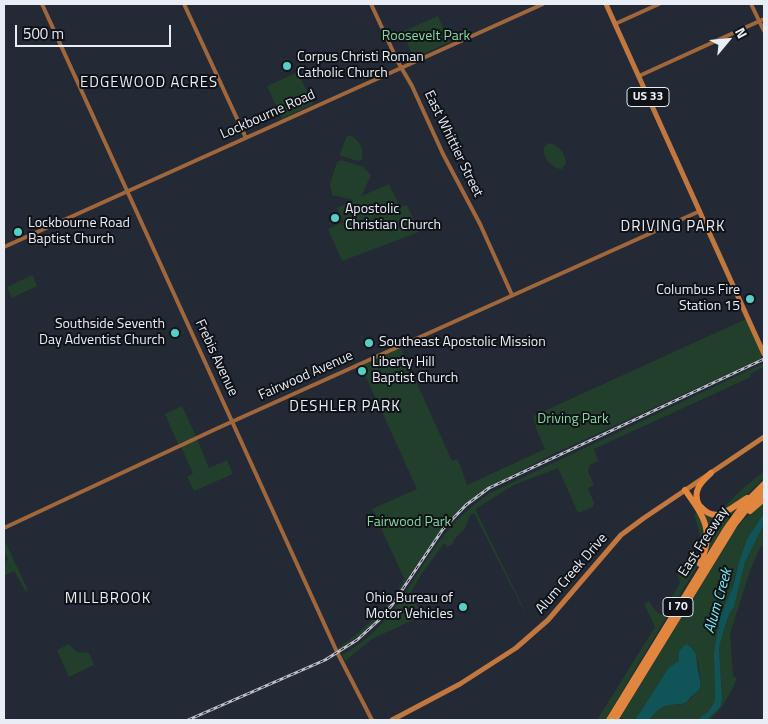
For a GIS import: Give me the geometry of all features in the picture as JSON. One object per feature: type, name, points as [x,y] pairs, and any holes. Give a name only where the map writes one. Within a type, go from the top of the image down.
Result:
[{"type":"highway","points":[[700,506],[696,498],[697,491],[700,484],[711,473]]},
{"type":"highway","name":"East Freeway","points":[[609,720],[731,521],[750,497],[764,484]]},
{"type":"highway","points":[[685,490],[689,491],[706,513],[718,515],[750,497]]},
{"type":"highway","points":[[685,490],[703,517],[708,532],[704,555],[689,588]]},
{"type":"highway","name":"East Freeway","points":[[615,720],[734,526],[764,491]]},
{"type":"highway","points":[[734,526],[764,499]]},
{"type":"main road","name":"Frebis Avenue","points":[[42,4],[344,668],[372,720]]},
{"type":"main road","points":[[184,4],[246,138]]},
{"type":"main road","name":"East Whittier Street","points":[[371,4],[443,154],[480,224],[512,295]]},
{"type":"main road","name":"Lockbourne Road","points":[[4,247],[543,4]]},
{"type":"main road","name":"US 33","points":[[606,4],[764,354]]},
{"type":"main road","points":[[615,24],[659,4]]},
{"type":"main road","points":[[751,4],[764,31]]},
{"type":"main road","points":[[639,76],[764,18]]},
{"type":"main road","name":"Fairwood Avenue","points":[[4,528],[232,421],[700,211]]},
{"type":"main road","name":"Alum Creek Drive","points":[[392,720],[483,671],[520,645],[548,620],[621,536],[764,437]]},
{"type":"green space","name":"Roosevelt Park","points":[[438,16],[450,42],[414,58],[402,32]]},
{"type":"green space","points":[[298,72],[313,104],[282,119],[267,86]]},
{"type":"green space","points":[[349,135],[356,139],[360,145],[363,152],[362,160],[358,161],[341,156],[346,138]]},
{"type":"green space","points":[[549,143],[559,148],[563,153],[566,163],[562,169],[553,166],[546,159],[544,150],[545,146]]},
{"type":"green space","points":[[341,160],[364,167],[371,175],[362,195],[357,198],[389,184],[400,207],[407,205],[419,232],[342,261],[328,229],[343,222],[337,208],[354,200],[332,195],[330,184],[337,162]]},
{"type":"green space","points":[[32,275],[37,286],[12,298],[7,287]]},
{"type":"green space","points":[[746,319],[762,353],[762,358],[553,454],[485,489],[461,507],[445,524],[384,612],[365,631],[339,650],[338,648],[386,607],[394,597],[404,578],[372,509],[417,489],[361,366],[401,348],[452,461],[457,459],[459,462],[467,485],[545,449],[533,416]]},
{"type":"green space","points":[[764,363],[764,367],[750,374],[751,377],[594,449],[598,461],[590,465],[588,471],[594,485],[588,488],[594,503],[593,507],[578,513],[558,468],[514,485],[477,508],[476,511],[524,611],[474,513],[470,515],[465,528],[453,541],[453,544],[447,547],[444,543],[411,592],[422,616],[372,639],[345,661],[342,655],[376,630],[389,615],[432,551],[450,528],[466,512],[490,493]]},
{"type":"green space","points":[[182,406],[196,436],[178,444],[165,414]]},
{"type":"green space","points":[[197,439],[209,468],[227,460],[233,474],[194,491],[187,477],[193,473],[181,447]]},
{"type":"green space","points":[[764,471],[764,478],[744,497],[721,510],[740,491]]},
{"type":"green space","points":[[764,501],[764,513],[747,539],[739,562],[714,652],[715,701],[709,711],[697,720],[649,720],[662,708],[669,705],[683,704],[697,692],[701,683],[697,656],[679,661],[669,667],[635,720],[619,720],[732,534],[744,519]]},
{"type":"green space","points":[[738,506],[706,554],[702,510],[711,515]]},
{"type":"green space","points":[[699,512],[707,536],[699,563],[605,720],[597,720],[655,627],[644,604],[649,601],[661,615],[680,583],[677,573],[694,563],[698,556],[700,542],[694,515]]},
{"type":"green space","points":[[764,524],[764,543],[750,571],[730,634],[733,676],[737,678],[722,706],[710,720],[707,720],[713,715],[722,698],[719,647],[722,636],[729,614],[734,607],[745,562]]},
{"type":"green space","points":[[4,539],[28,590],[26,592],[14,571],[4,576],[4,563],[8,559],[4,550]]},
{"type":"green space","points":[[69,644],[77,652],[89,653],[94,665],[69,677],[57,650]]},
{"type":"shaded area","points":[[764,513],[764,524],[745,562],[734,607],[729,614],[719,648],[722,698],[720,707],[707,720],[697,720],[709,711],[715,701],[714,652],[720,618],[733,586],[747,539]]},
{"type":"shaded area","points":[[686,644],[696,655],[701,682],[698,691],[685,703],[668,705],[661,708],[649,720],[635,720],[669,667],[679,661],[679,651]]},
{"type":"railway","points":[[188,720],[325,660],[357,640],[392,605],[443,529],[466,505],[489,488],[764,359]]},
{"type":"place","name":"Corpus Christi Roman Catholic Church","points":[[287,66]]},
{"type":"place","name":"Apostolic Christian Church","points":[[335,218]]},
{"type":"place","name":"Lockbourne Road Baptist Church","points":[[18,232]]},
{"type":"place","name":"Columbus Fire Station 15","points":[[750,299]]},
{"type":"place","name":"Southside Seventh Day Adventist Church","points":[[175,333]]},
{"type":"place","name":"Southeast Apostolic Mission","points":[[369,343]]},
{"type":"place","name":"Liberty Hill Baptist Church","points":[[362,371]]},
{"type":"place","name":"Ohio Bureau of Motor Vehicles","points":[[463,607]]},
{"type":"district","name":"EDGEWOOD ACRES","points":[[149,83]]},
{"type":"district","name":"DRIVING PARK","points":[[673,227]]},
{"type":"district","name":"DESHLER PARK","points":[[345,407]]},
{"type":"district","name":"MILLBROOK","points":[[108,599]]},
{"type":"park label","name":"Driving Park","points":[[573,420]]},
{"type":"park label","name":"Fairwood Park","points":[[409,523]]},
{"type":"water label","name":"Alum Creek","points":[[719,601]]}]
